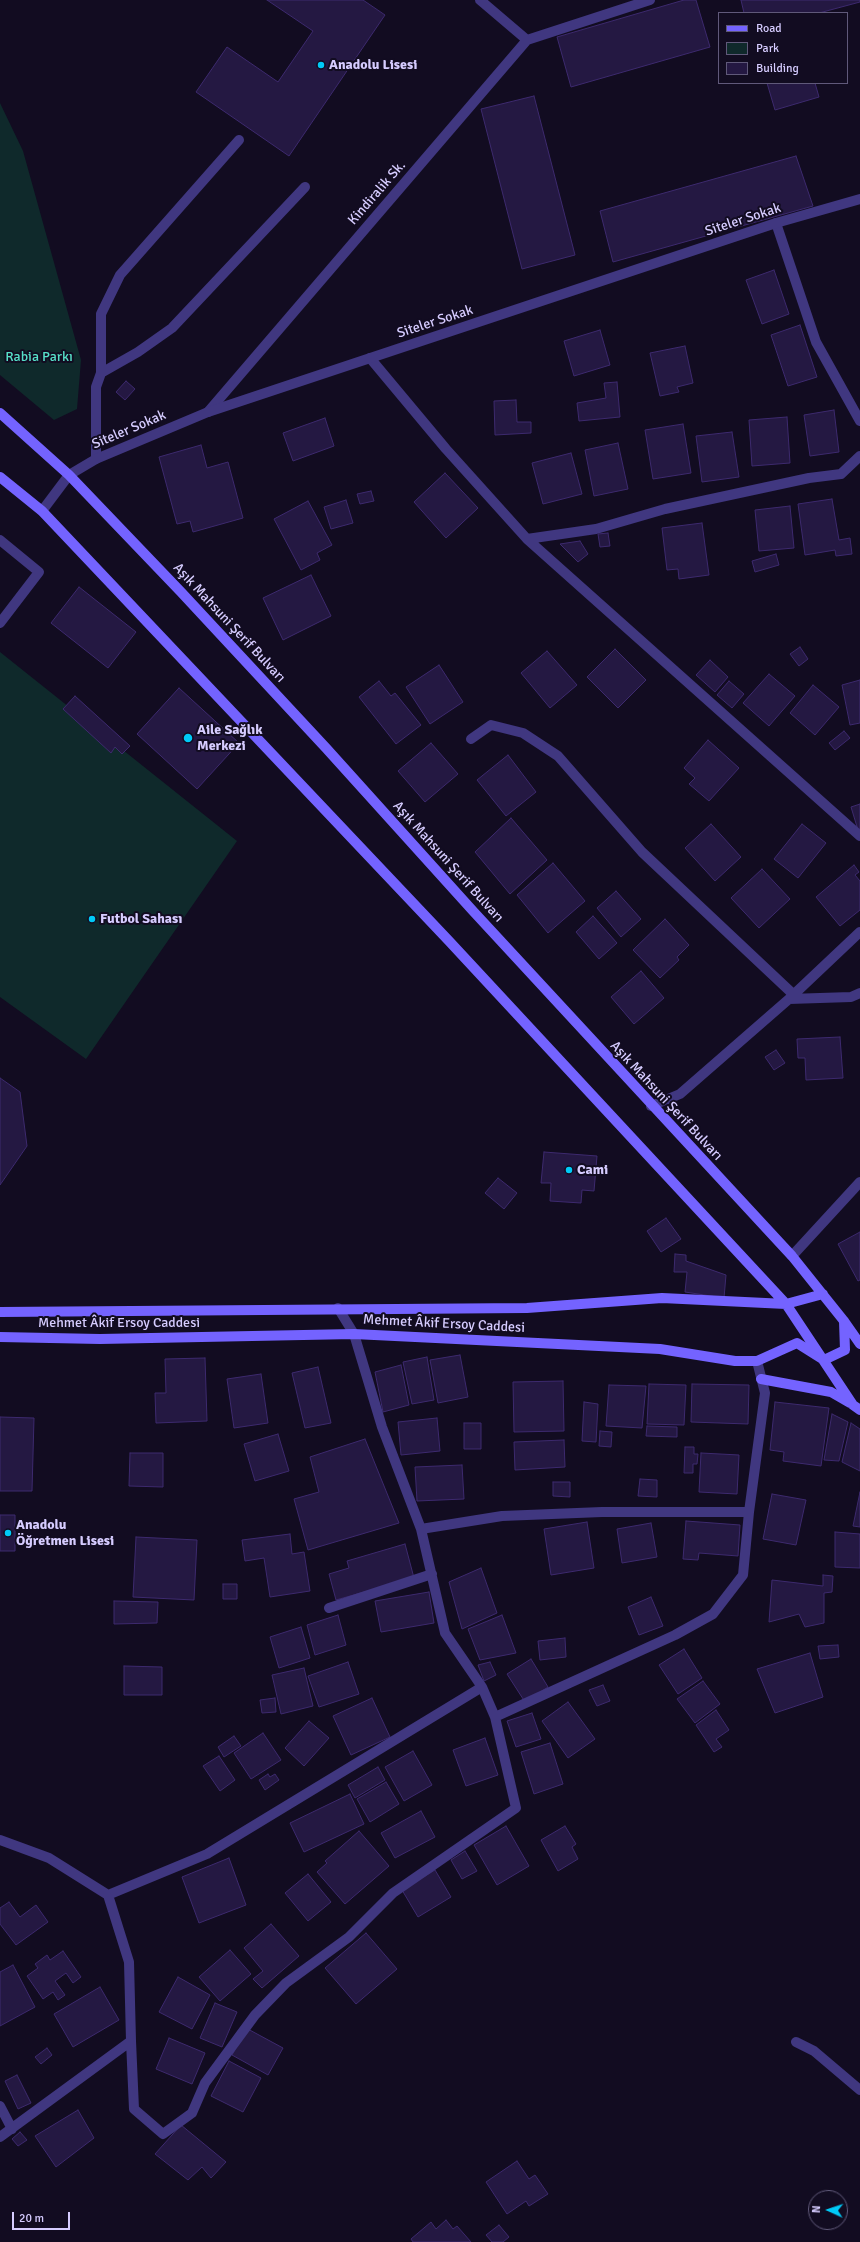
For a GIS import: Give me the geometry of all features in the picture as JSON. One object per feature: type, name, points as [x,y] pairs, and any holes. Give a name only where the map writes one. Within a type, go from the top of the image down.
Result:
[{"type":"main road","name":"Aşık Mahsuni Şerif Bulvarı","points":[[0,413],[69,475],[181,592],[310,731],[651,1106],[792,1256],[844,1321],[860,1344]]},
{"type":"main road","points":[[0,477],[42,511],[449,941],[786,1304],[856,1408]]},
{"type":"main road","name":"Mehmet Âkif Ersoy Caddesi","points":[[0,1312],[338,1308],[527,1308],[662,1298],[786,1304],[823,1294]]},
{"type":"main road","points":[[824,1360],[845,1350],[844,1321]]},
{"type":"main road","name":"Mehmet Âkif Ersoy Caddesi","points":[[0,1337],[100,1339],[354,1334],[660,1349],[735,1361],[757,1361],[796,1343],[824,1360]]},
{"type":"main road","points":[[761,1379],[832,1392],[856,1408]]},
{"type":"street","points":[[480,0],[527,40],[650,0]]},
{"type":"street","name":"Kindiralik Sk.","points":[[208,412],[527,40]]},
{"type":"street","points":[[96,459],[96,387],[101,373],[101,314],[120,275],[239,140]]},
{"type":"street","points":[[101,373],[138,352],[172,328],[305,187]]},
{"type":"street","name":"Siteler Sokak","points":[[42,511],[69,475],[96,459],[208,412],[776,223],[860,199]]},
{"type":"street","points":[[776,223],[816,342],[860,421]]},
{"type":"street","points":[[370,358],[446,449],[527,539],[860,836]]},
{"type":"street","points":[[527,539],[596,529],[665,509],[809,478],[841,474],[860,456]]},
{"type":"street","points":[[0,540],[39,572],[0,623]]},
{"type":"street","points":[[471,739],[491,725],[523,733],[558,756],[642,852],[792,997],[851,996],[860,993]]},
{"type":"street","points":[[651,1106],[680,1094],[792,997],[860,932]]},
{"type":"street","points":[[792,1256],[860,1182]]},
{"type":"street","points":[[0,1840],[49,1858],[108,1895],[129,1962],[134,2109],[163,2134],[192,2113],[205,2083],[255,2015],[286,1983],[349,1937],[393,1893],[516,1808],[495,1717],[482,1687],[445,1633],[421,1529],[382,1428],[354,1334],[338,1308]]},
{"type":"street","points":[[495,1717],[675,1635],[713,1614],[743,1575],[749,1512],[765,1393],[757,1361]]},
{"type":"street","points":[[421,1529],[502,1516],[602,1512],[749,1512]]},
{"type":"street","points":[[329,1608],[432,1574]]},
{"type":"street","points":[[108,1895],[207,1854],[482,1687]]},
{"type":"street","points":[[0,2137],[131,2041]]},
{"type":"street","points":[[796,2042],[814,2050],[860,2090]]},
{"type":"street","points":[[0,2106],[12,2129]]},
{"type":"green space","name":"Rabia Parkı","points":[[0,103],[23,151],[81,360],[77,409],[54,420],[0,375]]},
{"type":"green space","name":"Futbol Sahası","points":[[0,652],[237,841],[86,1059],[0,997]]},
{"type":"building","name":"Anadolu Lisesi","points":[[267,0],[363,0],[385,15],[289,156],[196,92],[227,47],[278,82],[313,31]]},
{"type":"building","points":[[684,0],[696,0],[710,47],[571,87],[557,37]]},
{"type":"building","points":[[741,0],[860,0],[860,2],[823,12],[744,12]]},
{"type":"building","points":[[767,84],[815,84],[819,97],[775,110]]},
{"type":"building","points":[[534,96],[575,255],[522,269],[481,109]]},
{"type":"building","points":[[796,156],[813,206],[613,262],[600,211]]},
{"type":"building","points":[[774,270],[789,314],[762,324],[746,280]]},
{"type":"building","points":[[800,325],[817,377],[788,386],[771,335]]},
{"type":"building","points":[[600,330],[610,365],[574,376],[564,341]]},
{"type":"building","points":[[685,346],[693,383],[677,387],[679,392],[660,396],[650,353]]},
{"type":"building","points":[[126,381],[135,389],[125,400],[116,392]]},
{"type":"building","points":[[617,382],[620,417],[579,421],[577,403],[606,398],[604,383]]},
{"type":"building","points":[[516,400],[517,422],[531,422],[531,433],[495,435],[494,401]]},
{"type":"building","points":[[834,410],[839,452],[810,456],[804,415]]},
{"type":"building","points":[[787,417],[790,463],[752,466],[749,420]]},
{"type":"building","points":[[325,418],[334,446],[293,461],[283,433]]},
{"type":"building","points":[[683,424],[691,473],[653,479],[645,430]]},
{"type":"building","points":[[732,432],[739,477],[702,482],[696,436]]},
{"type":"building","points":[[618,443],[628,489],[594,496],[585,450]]},
{"type":"building","points":[[201,445],[207,468],[228,462],[243,518],[193,532],[190,521],[177,524],[159,457]]},
{"type":"building","points":[[571,453],[582,494],[543,504],[532,463]]},
{"type":"building","points":[[445,473],[478,508],[446,538],[414,502]]},
{"type":"building","points":[[371,491],[374,501],[360,504],[357,494]]},
{"type":"building","points":[[832,499],[839,540],[850,538],[852,554],[836,556],[835,550],[805,555],[798,504]]},
{"type":"building","points":[[346,500],[353,523],[331,529],[324,507]]},
{"type":"building","points":[[308,501],[332,545],[317,553],[320,560],[301,570],[274,519]]},
{"type":"building","points":[[790,506],[794,548],[759,551],[755,510]]},
{"type":"building","points":[[702,523],[709,575],[679,579],[678,569],[667,570],[662,528]]},
{"type":"building","points":[[608,533],[610,546],[600,547],[598,534]]},
{"type":"building","points":[[580,541],[588,554],[578,562],[560,544]]},
{"type":"building","points":[[776,554],[779,565],[755,572],[752,561]]},
{"type":"building","points":[[311,575],[331,616],[283,640],[263,598]]},
{"type":"building","points":[[79,587],[136,632],[108,668],[51,623]]},
{"type":"building","points":[[800,647],[808,659],[799,666],[790,654]]},
{"type":"building","points":[[615,649],[646,680],[618,708],[587,677]]},
{"type":"building","points":[[547,651],[577,685],[550,708],[521,673]]},
{"type":"building","points":[[710,660],[728,677],[715,692],[696,675]]},
{"type":"building","points":[[439,665],[463,702],[430,724],[406,687]]},
{"type":"building","points":[[769,674],[795,696],[769,726],[743,703]]},
{"type":"building","points":[[860,680],[860,723],[850,725],[842,685]]},
{"type":"building","points":[[379,681],[391,696],[395,693],[421,725],[396,744],[359,697]]},
{"type":"building","points":[[729,681],[744,694],[732,708],[717,695]]},
{"type":"building","points":[[813,685],[839,707],[815,735],[790,713]]},
{"type":"building","name":"Aile Sağlık Merkezi","points":[[179,688],[239,743],[197,789],[137,734]]},
{"type":"building","points":[[75,696],[130,746],[122,754],[115,747],[111,753],[63,709]]},
{"type":"building","points":[[844,731],[850,738],[835,750],[829,743]]},
{"type":"building","points":[[708,740],[739,768],[709,801],[689,784],[695,778],[684,768]]},
{"type":"building","points":[[431,743],[458,774],[425,802],[398,771]]},
{"type":"building","points":[[508,755],[536,792],[506,816],[477,780]]},
{"type":"building","points":[[860,804],[860,829],[858,830],[851,807]]},
{"type":"building","points":[[511,818],[547,860],[510,894],[475,852]]},
{"type":"building","points":[[711,824],[741,857],[715,881],[685,848]]},
{"type":"building","points":[[802,824],[826,843],[798,878],[774,859]]},
{"type":"building","points":[[553,863],[585,901],[548,933],[517,895]]},
{"type":"building","points":[[854,865],[859,872],[855,875],[860,881],[860,910],[840,926],[816,897]]},
{"type":"building","points":[[762,869],[790,899],[759,928],[731,898]]},
{"type":"building","points":[[616,891],[641,919],[621,937],[597,908]]},
{"type":"building","points":[[593,916],[617,943],[599,959],[576,932]]},
{"type":"building","points":[[665,919],[689,945],[677,957],[679,960],[660,978],[633,950]]},
{"type":"building","points":[[641,971],[664,998],[634,1024],[611,997]]},
{"type":"building","points":[[840,1037],[843,1078],[806,1080],[805,1058],[798,1058],[797,1039]]},
{"type":"building","points":[[776,1050],[785,1063],[774,1070],[765,1057]]},
{"type":"building","points":[[0,1078],[20,1092],[27,1146],[0,1185]]},
{"type":"building","name":"Cami","points":[[544,1152],[597,1156],[594,1191],[582,1190],[581,1203],[550,1201],[551,1183],[541,1183]]},
{"type":"building","points":[[498,1178],[517,1193],[504,1209],[485,1193]]},
{"type":"building","points":[[666,1218],[681,1239],[661,1252],[647,1231]]},
{"type":"building","points":[[860,1232],[860,1280],[858,1281],[838,1244]]},
{"type":"building","points":[[675,1254],[686,1255],[686,1261],[726,1275],[724,1298],[685,1292],[687,1272],[674,1272]]},
{"type":"building","points":[[460,1355],[468,1397],[438,1403],[430,1360]]},
{"type":"building","points":[[427,1357],[434,1400],[412,1404],[403,1362]]},
{"type":"building","points":[[205,1358],[207,1421],[156,1423],[155,1393],[166,1393],[165,1359]]},
{"type":"building","points":[[401,1365],[409,1405],[383,1412],[375,1372]]},
{"type":"building","points":[[318,1367],[331,1423],[305,1428],[292,1373]]},
{"type":"building","points":[[261,1374],[268,1423],[234,1428],[227,1379]]},
{"type":"building","points":[[563,1381],[564,1431],[514,1432],[513,1382]]},
{"type":"building","points":[[649,1384],[686,1385],[684,1425],[647,1424]]},
{"type":"building","points":[[692,1384],[749,1385],[748,1424],[691,1422]]},
{"type":"building","points":[[609,1385],[646,1386],[642,1428],[606,1426]]},
{"type":"building","points":[[584,1402],[598,1404],[596,1442],[582,1441]]},
{"type":"building","points":[[775,1402],[829,1408],[821,1466],[783,1461],[784,1452],[770,1450]]},
{"type":"building","points":[[832,1414],[848,1422],[839,1461],[824,1460]]},
{"type":"building","points":[[0,1417],[34,1418],[32,1491],[0,1491]]},
{"type":"building","points":[[437,1418],[440,1451],[401,1455],[398,1422]]},
{"type":"building","points":[[464,1423],[481,1423],[481,1449],[464,1449]]},
{"type":"building","points":[[851,1423],[860,1429],[860,1471],[842,1462]]},
{"type":"building","points":[[647,1426],[677,1427],[677,1437],[646,1436]]},
{"type":"building","points":[[600,1431],[612,1432],[611,1447],[599,1446]]},
{"type":"building","points":[[278,1434],[289,1471],[255,1481],[244,1444]]},
{"type":"building","points":[[365,1439],[399,1523],[308,1550],[294,1499],[319,1492],[310,1457]]},
{"type":"building","points":[[564,1440],[565,1467],[515,1470],[514,1442]]},
{"type":"building","points":[[685,1447],[694,1447],[694,1454],[698,1454],[697,1464],[693,1464],[693,1473],[684,1473]]},
{"type":"building","points":[[130,1453],[163,1453],[163,1487],[129,1486]]},
{"type":"building","points":[[701,1453],[739,1455],[737,1494],[699,1492]]},
{"type":"building","points":[[462,1465],[464,1499],[417,1501],[415,1467]]},
{"type":"building","points":[[640,1479],[657,1480],[657,1497],[638,1496]]},
{"type":"building","points":[[553,1482],[570,1482],[570,1497],[553,1496]]},
{"type":"building","points":[[860,1492],[860,1527],[853,1526]]},
{"type":"building","points":[[772,1494],[806,1500],[796,1545],[763,1539]]},
{"type":"building","name":"Anadolu Öğretmen Lisesi","points":[[0,1515],[15,1515],[15,1551],[0,1551]]},
{"type":"building","points":[[686,1521],[740,1525],[738,1556],[699,1553],[698,1560],[683,1559]]},
{"type":"building","points":[[587,1522],[594,1568],[551,1575],[544,1529]]},
{"type":"building","points":[[651,1523],[657,1557],[622,1563],[617,1529]]},
{"type":"building","points":[[835,1532],[860,1534],[860,1568],[835,1567]]},
{"type":"building","points":[[290,1534],[292,1554],[304,1552],[310,1591],[270,1597],[264,1558],[245,1561],[242,1540]]},
{"type":"building","points":[[136,1537],[197,1540],[194,1600],[133,1597]]},
{"type":"building","points":[[405,1544],[414,1578],[336,1600],[329,1574],[349,1568],[347,1561]]},
{"type":"building","points":[[481,1568],[497,1613],[462,1629],[449,1582]]},
{"type":"building","points":[[823,1575],[833,1576],[832,1592],[824,1593],[824,1623],[805,1627],[799,1614],[769,1622],[772,1580],[823,1586]]},
{"type":"building","points":[[223,1584],[237,1584],[237,1599],[223,1599]]},
{"type":"building","points":[[429,1592],[434,1623],[381,1632],[375,1601]]},
{"type":"building","points":[[651,1597],[663,1626],[639,1635],[628,1607]]},
{"type":"building","points":[[114,1601],[158,1602],[157,1623],[114,1624]]},
{"type":"building","points":[[338,1615],[346,1645],[315,1655],[307,1625]]},
{"type":"building","points":[[502,1615],[516,1653],[480,1660],[468,1629]]},
{"type":"building","points":[[301,1627],[310,1658],[279,1668],[270,1637]]},
{"type":"building","points":[[565,1638],[566,1657],[540,1660],[538,1641]]},
{"type":"building","points":[[838,1645],[839,1657],[820,1659],[818,1646]]},
{"type":"building","points":[[684,1649],[702,1678],[678,1694],[659,1665]]},
{"type":"building","points":[[810,1653],[823,1697],[775,1713],[757,1669]]},
{"type":"building","points":[[531,1659],[548,1687],[525,1702],[507,1674]]},
{"type":"building","points":[[348,1662],[359,1694],[319,1707],[308,1676]]},
{"type":"building","points":[[490,1662],[496,1675],[484,1681],[478,1665]]},
{"type":"building","points":[[124,1666],[162,1667],[162,1695],[124,1695]]},
{"type":"building","points":[[304,1668],[313,1706],[281,1714],[272,1675]]},
{"type":"building","points":[[703,1681],[720,1704],[695,1723],[677,1699]]},
{"type":"building","points":[[603,1685],[610,1701],[597,1706],[589,1690]]},
{"type":"building","points":[[275,1698],[276,1712],[262,1713],[260,1700]]},
{"type":"building","points":[[372,1698],[390,1737],[351,1755],[333,1716]]},
{"type":"building","points":[[568,1702],[595,1739],[568,1758],[542,1721]]},
{"type":"building","points":[[716,1710],[729,1730],[716,1739],[722,1747],[714,1752],[696,1725]]},
{"type":"building","points":[[532,1713],[541,1739],[516,1747],[507,1721]]},
{"type":"building","points":[[309,1721],[329,1738],[304,1766],[285,1748]]},
{"type":"building","points":[[263,1733],[281,1760],[251,1779],[234,1753]]},
{"type":"building","points":[[234,1736],[241,1746],[224,1757],[218,1747]]},
{"type":"building","points":[[485,1738],[498,1775],[466,1786],[453,1750]]},
{"type":"building","points":[[550,1743],[563,1784],[534,1794],[521,1752]]},
{"type":"building","points":[[413,1751],[432,1785],[404,1801],[385,1767]]},
{"type":"building","points":[[219,1756],[235,1780],[220,1791],[203,1766]]},
{"type":"building","points":[[378,1767],[385,1780],[355,1798],[348,1785]]},
{"type":"building","points":[[268,1774],[270,1777],[275,1774],[279,1780],[265,1790],[259,1780]]},
{"type":"building","points":[[386,1782],[399,1804],[370,1822],[357,1799]]},
{"type":"building","points":[[350,1794],[364,1824],[304,1852],[290,1823]]},
{"type":"building","points":[[421,1811],[435,1837],[395,1858],[381,1833]]},
{"type":"building","points":[[506,1826],[529,1866],[497,1885],[474,1845]]},
{"type":"building","points":[[565,1826],[576,1844],[572,1847],[578,1859],[558,1871],[541,1840]]},
{"type":"building","points":[[359,1831],[389,1866],[345,1904],[317,1872],[327,1863],[325,1861]]},
{"type":"building","points":[[465,1851],[477,1871],[462,1879],[451,1860]]},
{"type":"building","points":[[229,1858],[246,1905],[199,1923],[182,1877]]},
{"type":"building","points":[[435,1870],[451,1897],[418,1917],[402,1890]]},
{"type":"building","points":[[308,1874],[331,1902],[308,1921],[285,1893]]},
{"type":"building","points":[[9,1902],[20,1917],[36,1905],[48,1922],[16,1945],[0,1924],[0,1908]]},
{"type":"building","points":[[271,1924],[299,1956],[262,1988],[253,1979],[263,1971],[244,1948]]},
{"type":"building","points":[[366,1933],[397,1969],[356,2004],[325,1968]]},
{"type":"building","points":[[230,1950],[251,1974],[220,2001],[199,1977]]},
{"type":"building","points":[[63,1951],[81,1977],[73,1983],[66,1973],[55,1981],[65,1995],[58,2000],[53,1992],[43,1999],[27,1976],[38,1968],[35,1964],[47,1955],[50,1960]]},
{"type":"building","points":[[13,1965],[35,2007],[0,2026],[0,1972]]},
{"type":"building","points":[[178,1977],[210,1995],[192,2029],[159,2012]]},
{"type":"building","points":[[100,1987],[119,2020],[73,2047],[54,2014]]},
{"type":"building","points":[[215,2003],[237,2012],[222,2047],[200,2038]]},
{"type":"building","points":[[246,2028],[283,2048],[268,2075],[232,2055]]},
{"type":"building","points":[[169,2038],[205,2053],[192,2084],[156,2069]]},
{"type":"building","points":[[47,2048],[52,2055],[41,2064],[35,2057]]},
{"type":"building","points":[[229,2061],[261,2078],[243,2112],[211,2096]]},
{"type":"building","points":[[17,2075],[31,2103],[18,2109],[5,2081]]},
{"type":"building","points":[[78,2110],[94,2138],[56,2167],[35,2136]]},
{"type":"building","points":[[181,2125],[226,2162],[211,2178],[202,2167],[188,2180],[155,2154]]},
{"type":"building","points":[[20,2132],[27,2140],[18,2146],[12,2139]]},
{"type":"building","points":[[517,2161],[529,2179],[535,2175],[548,2194],[529,2206],[526,2201],[507,2214],[486,2182]]},
{"type":"building","points":[[446,2220],[453,2229],[457,2226],[471,2242],[413,2242],[411,2239],[431,2222],[436,2229]]},
{"type":"building","points":[[499,2225],[509,2237],[503,2242],[492,2242],[486,2235]]},
{"type":"place","name":"Anadolu Lisesi","points":[[321,65]]},
{"type":"place","name":"Aile Sağlık Merkezi","points":[[188,738]]},
{"type":"place","name":"Futbol Sahası","points":[[92,919]]},
{"type":"place","name":"Cami","points":[[569,1170]]},
{"type":"place","name":"Anadolu Öğretmen Lisesi","points":[[8,1533]]}]
